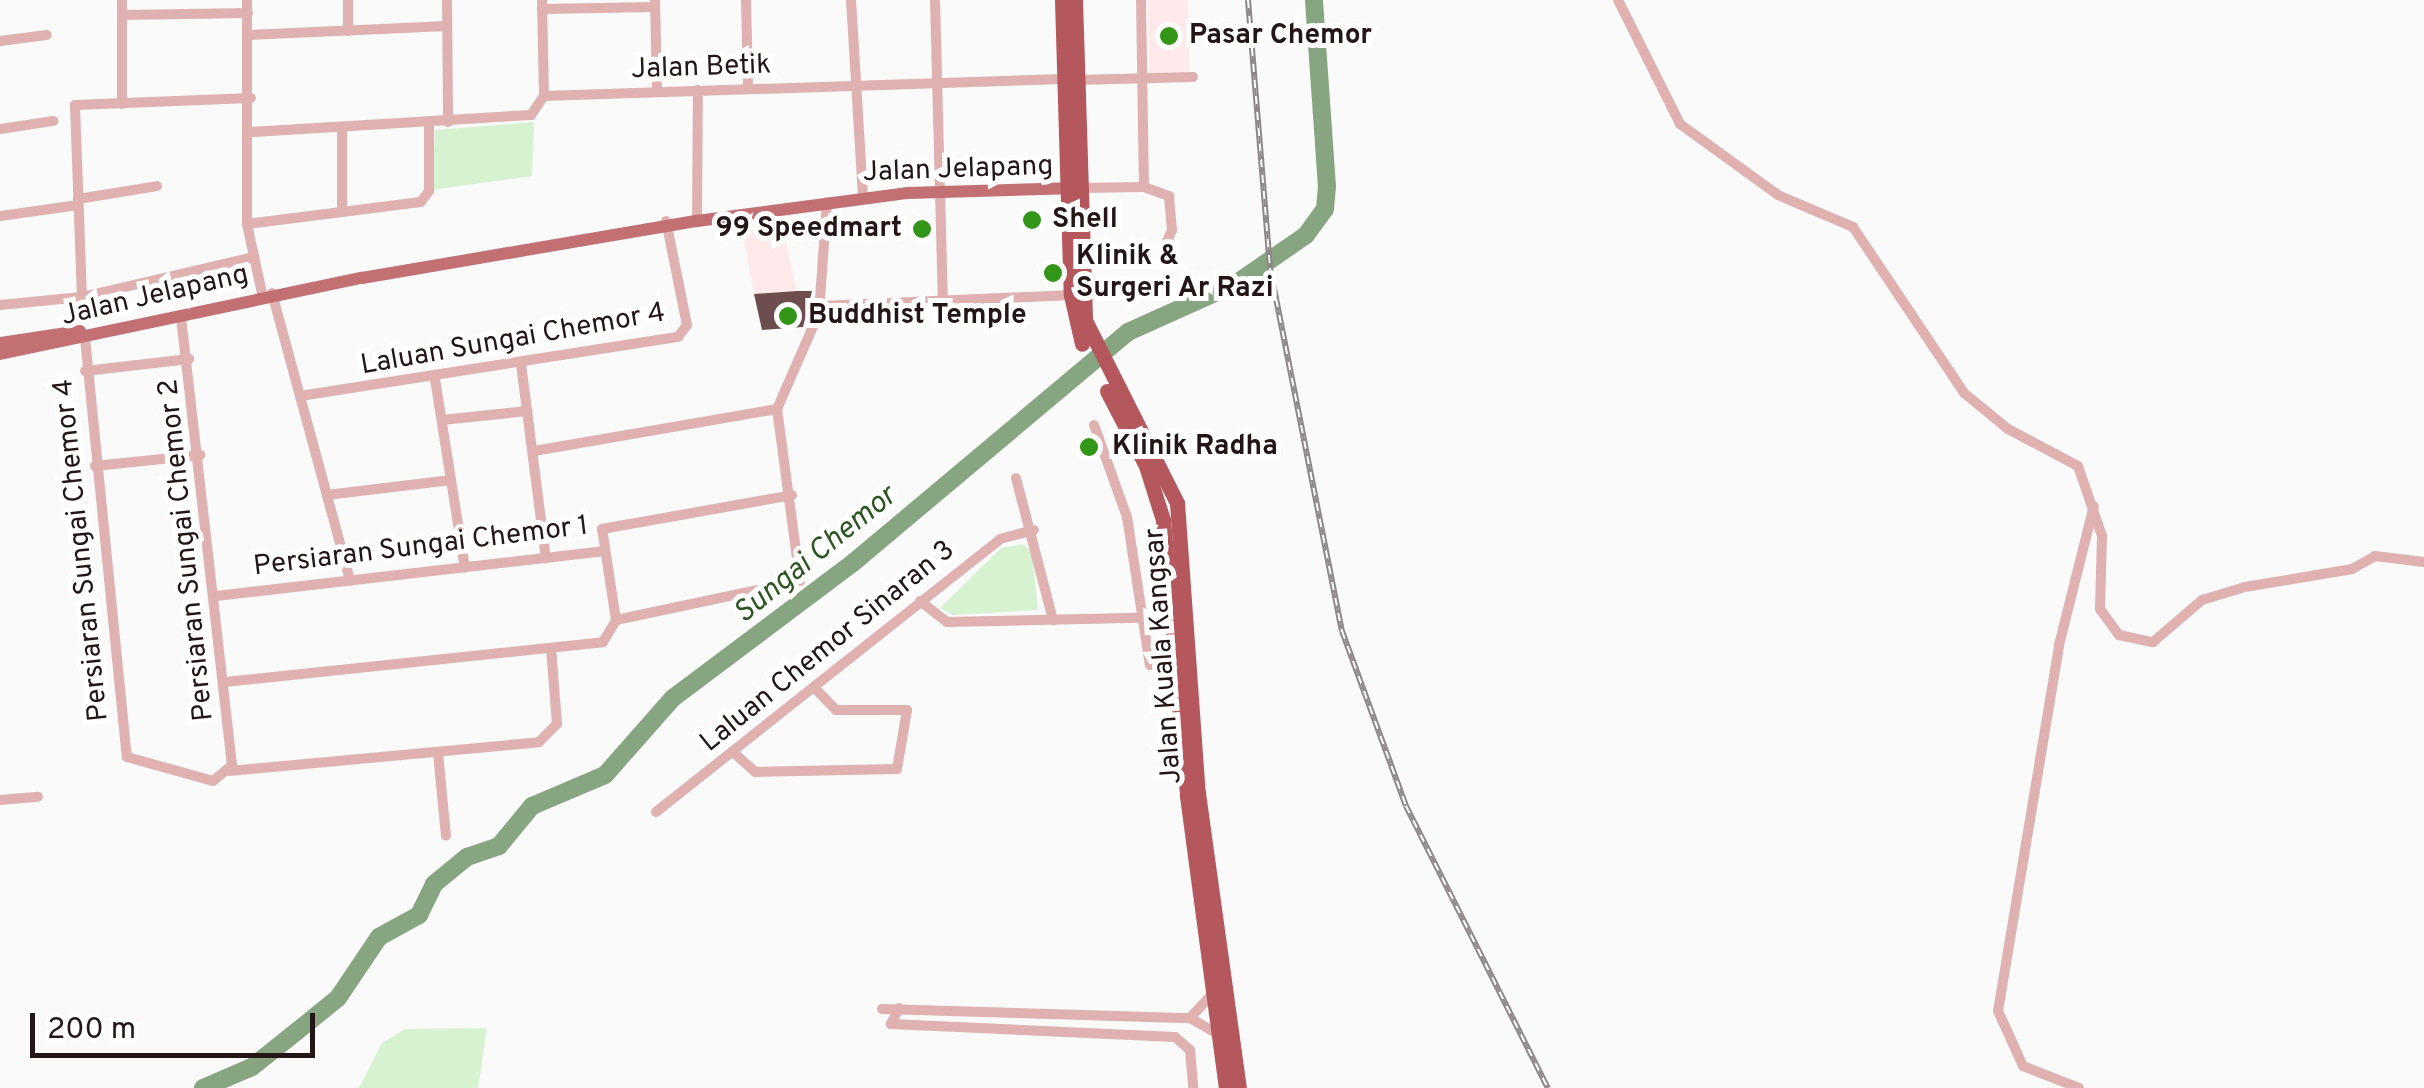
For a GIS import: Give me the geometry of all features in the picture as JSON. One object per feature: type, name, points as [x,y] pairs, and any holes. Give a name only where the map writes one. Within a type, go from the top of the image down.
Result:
[{"type":"highway","name":"Jalan Kuala Kangsar","points":[[1062,0],[1071,80]]},
{"type":"highway","name":"Jalan Kuala Kangsar","points":[[1075,0],[1071,187],[1077,294],[1087,344],[1159,502],[1226,1088]]},
{"type":"highway","name":"Jalan Kuala Kangsar","points":[[1105,378],[1160,460],[1179,516],[1201,816],[1239,1088]]},
{"type":"highway","points":[[1179,516],[1180,599],[1172,617],[1190,659]]},
{"type":"main road","name":"Jalan Jelapang","points":[[4,350],[267,294],[697,218],[862,195],[940,189],[1071,187]]},
{"type":"main road","name":"Jalan Jelapang","points":[[697,218],[862,195]]},
{"type":"main road","name":"Jalan Jelapang","points":[[4,350],[84,338],[267,294]]},
{"type":"street","points":[[122,0],[122,104]]},
{"type":"street","points":[[247,0],[252,132],[248,224],[254,258],[300,396],[350,582]]},
{"type":"street","points":[[348,0],[348,31]]},
{"type":"street","points":[[447,0],[448,122]]},
{"type":"street","points":[[746,0],[748,89]]},
{"type":"street","points":[[851,0],[862,195]]},
{"type":"street","points":[[935,0],[943,299]]},
{"type":"street","points":[[1141,0],[1144,188]]},
{"type":"street","points":[[1618,0],[1680,124],[1778,195],[1854,227],[1964,393],[2008,428],[2070,457],[2094,505],[2102,536],[2100,609],[2119,635],[2142,642],[2162,638],[2210,596],[2352,569],[2375,556],[2424,562]]},
{"type":"street","points":[[252,132],[518,119],[544,96],[542,4],[655,3],[657,92]]},
{"type":"street","points":[[122,16],[248,13]]},
{"type":"street","points":[[248,35],[447,26]]},
{"type":"street","points":[[0,41],[47,35]]},
{"type":"street","name":"Jalan Betik","points":[[544,96],[1193,77]]},
{"type":"street","points":[[697,218],[698,90]]},
{"type":"street","points":[[82,297],[75,106],[251,98]]},
{"type":"street","points":[[0,128],[53,121]]},
{"type":"street","points":[[248,224],[421,202],[429,191],[429,123]]},
{"type":"street","points":[[342,128],[342,212]]},
{"type":"street","points":[[0,216],[157,186]]},
{"type":"street","points":[[1071,187],[1144,188],[1170,196],[1172,230],[1163,250]]},
{"type":"street","points":[[616,620],[800,581],[792,495],[777,408],[820,306],[827,202]]},
{"type":"street","name":"Laluan Sungai Chemor 4","points":[[300,396],[435,379],[684,332],[667,223]]},
{"type":"street","points":[[0,305],[82,297],[254,258]]},
{"type":"street","points":[[820,306],[1077,294]]},
{"type":"street","name":"Persiaran Sungai Chemor 2","points":[[181,316],[190,358],[225,682],[227,774]]},
{"type":"street","name":"Persiaran Sungai Chemor 4","points":[[84,338],[126,757],[227,774]]},
{"type":"street","points":[[85,371],[190,358]]},
{"type":"street","points":[[521,364],[546,558]]},
{"type":"street","points":[[435,379],[465,568]]},
{"type":"street","points":[[534,450],[777,408]]},
{"type":"street","points":[[442,420],[528,411]]},
{"type":"street","points":[[1094,425],[1119,486],[1148,618],[1150,665]]},
{"type":"street","points":[[95,466],[200,455]]},
{"type":"street","points":[[1016,478],[1034,530],[1053,620]]},
{"type":"street","points":[[327,494],[451,480]]},
{"type":"street","name":"Persiaran Sungai Chemor 1","points":[[216,596],[603,551],[606,527],[792,495]]},
{"type":"street","points":[[2079,1088],[2022,1066],[1998,1010],[2059,646],[2094,505]]},
{"type":"street","name":"Laluan Chemor Sinaran 3","points":[[656,812],[1000,540],[1034,530]]},
{"type":"street","points":[[225,682],[604,642],[616,620],[603,551]]},
{"type":"street","points":[[920,602],[942,622],[1172,617]]},
{"type":"street","points":[[227,774],[550,738],[558,724],[551,648]]},
{"type":"street","points":[[734,752],[756,772],[897,770],[907,710],[836,710],[814,687]]},
{"type":"street","points":[[438,753],[446,836]]},
{"type":"street","points":[[0,800],[38,796]]},
{"type":"street","points":[[1190,1018],[1214,993]]},
{"type":"street","points":[[899,1008],[891,1024],[1135,1035],[1186,1041],[1193,1088]]},
{"type":"street","points":[[882,1009],[1190,1018],[1220,1038]]},
{"type":"street","points":[[1134,1015],[1135,1035]]},
{"type":"shaded area","name":"Pasar Chemor","points":[[1148,0],[1188,0],[1190,72],[1149,73]]},
{"type":"shaded area","points":[[779,212],[797,291],[754,294],[740,217]]},
{"type":"green space","points":[[534,122],[532,176],[432,190],[435,130]]},
{"type":"green space","points":[[1023,544],[1032,552],[1038,610],[953,615],[940,608],[1001,548]]},
{"type":"green space","points":[[487,1028],[478,1088],[359,1088],[382,1043],[405,1029]]},
{"type":"building","name":"Buddhist Temple","points":[[812,291],[803,327],[762,330],[754,294]]},
{"type":"waterway","name":"Sungai Chemor","points":[[203,1088],[252,1067],[338,998],[379,937],[419,915],[434,884],[467,857],[499,846],[532,806],[605,775],[673,698],[854,562],[1128,332],[1237,283],[1306,235],[1325,209],[1327,187],[1314,0]]},
{"type":"railway","points":[[1248,0],[1270,268],[1342,631],[1406,806],[1548,1088]]},
{"type":"place","name":"Pasar Chemor","points":[[1169,36]]},
{"type":"place","name":"Shell","points":[[1032,220]]},
{"type":"place","name":"99 Speedmart","points":[[922,229]]},
{"type":"place","name":"Klinik & Surgeri Ar Razi","points":[[1053,273]]},
{"type":"place","name":"Buddhist Temple","points":[[788,316]]},
{"type":"place","name":"Klinik Radha","points":[[1089,447]]}]
